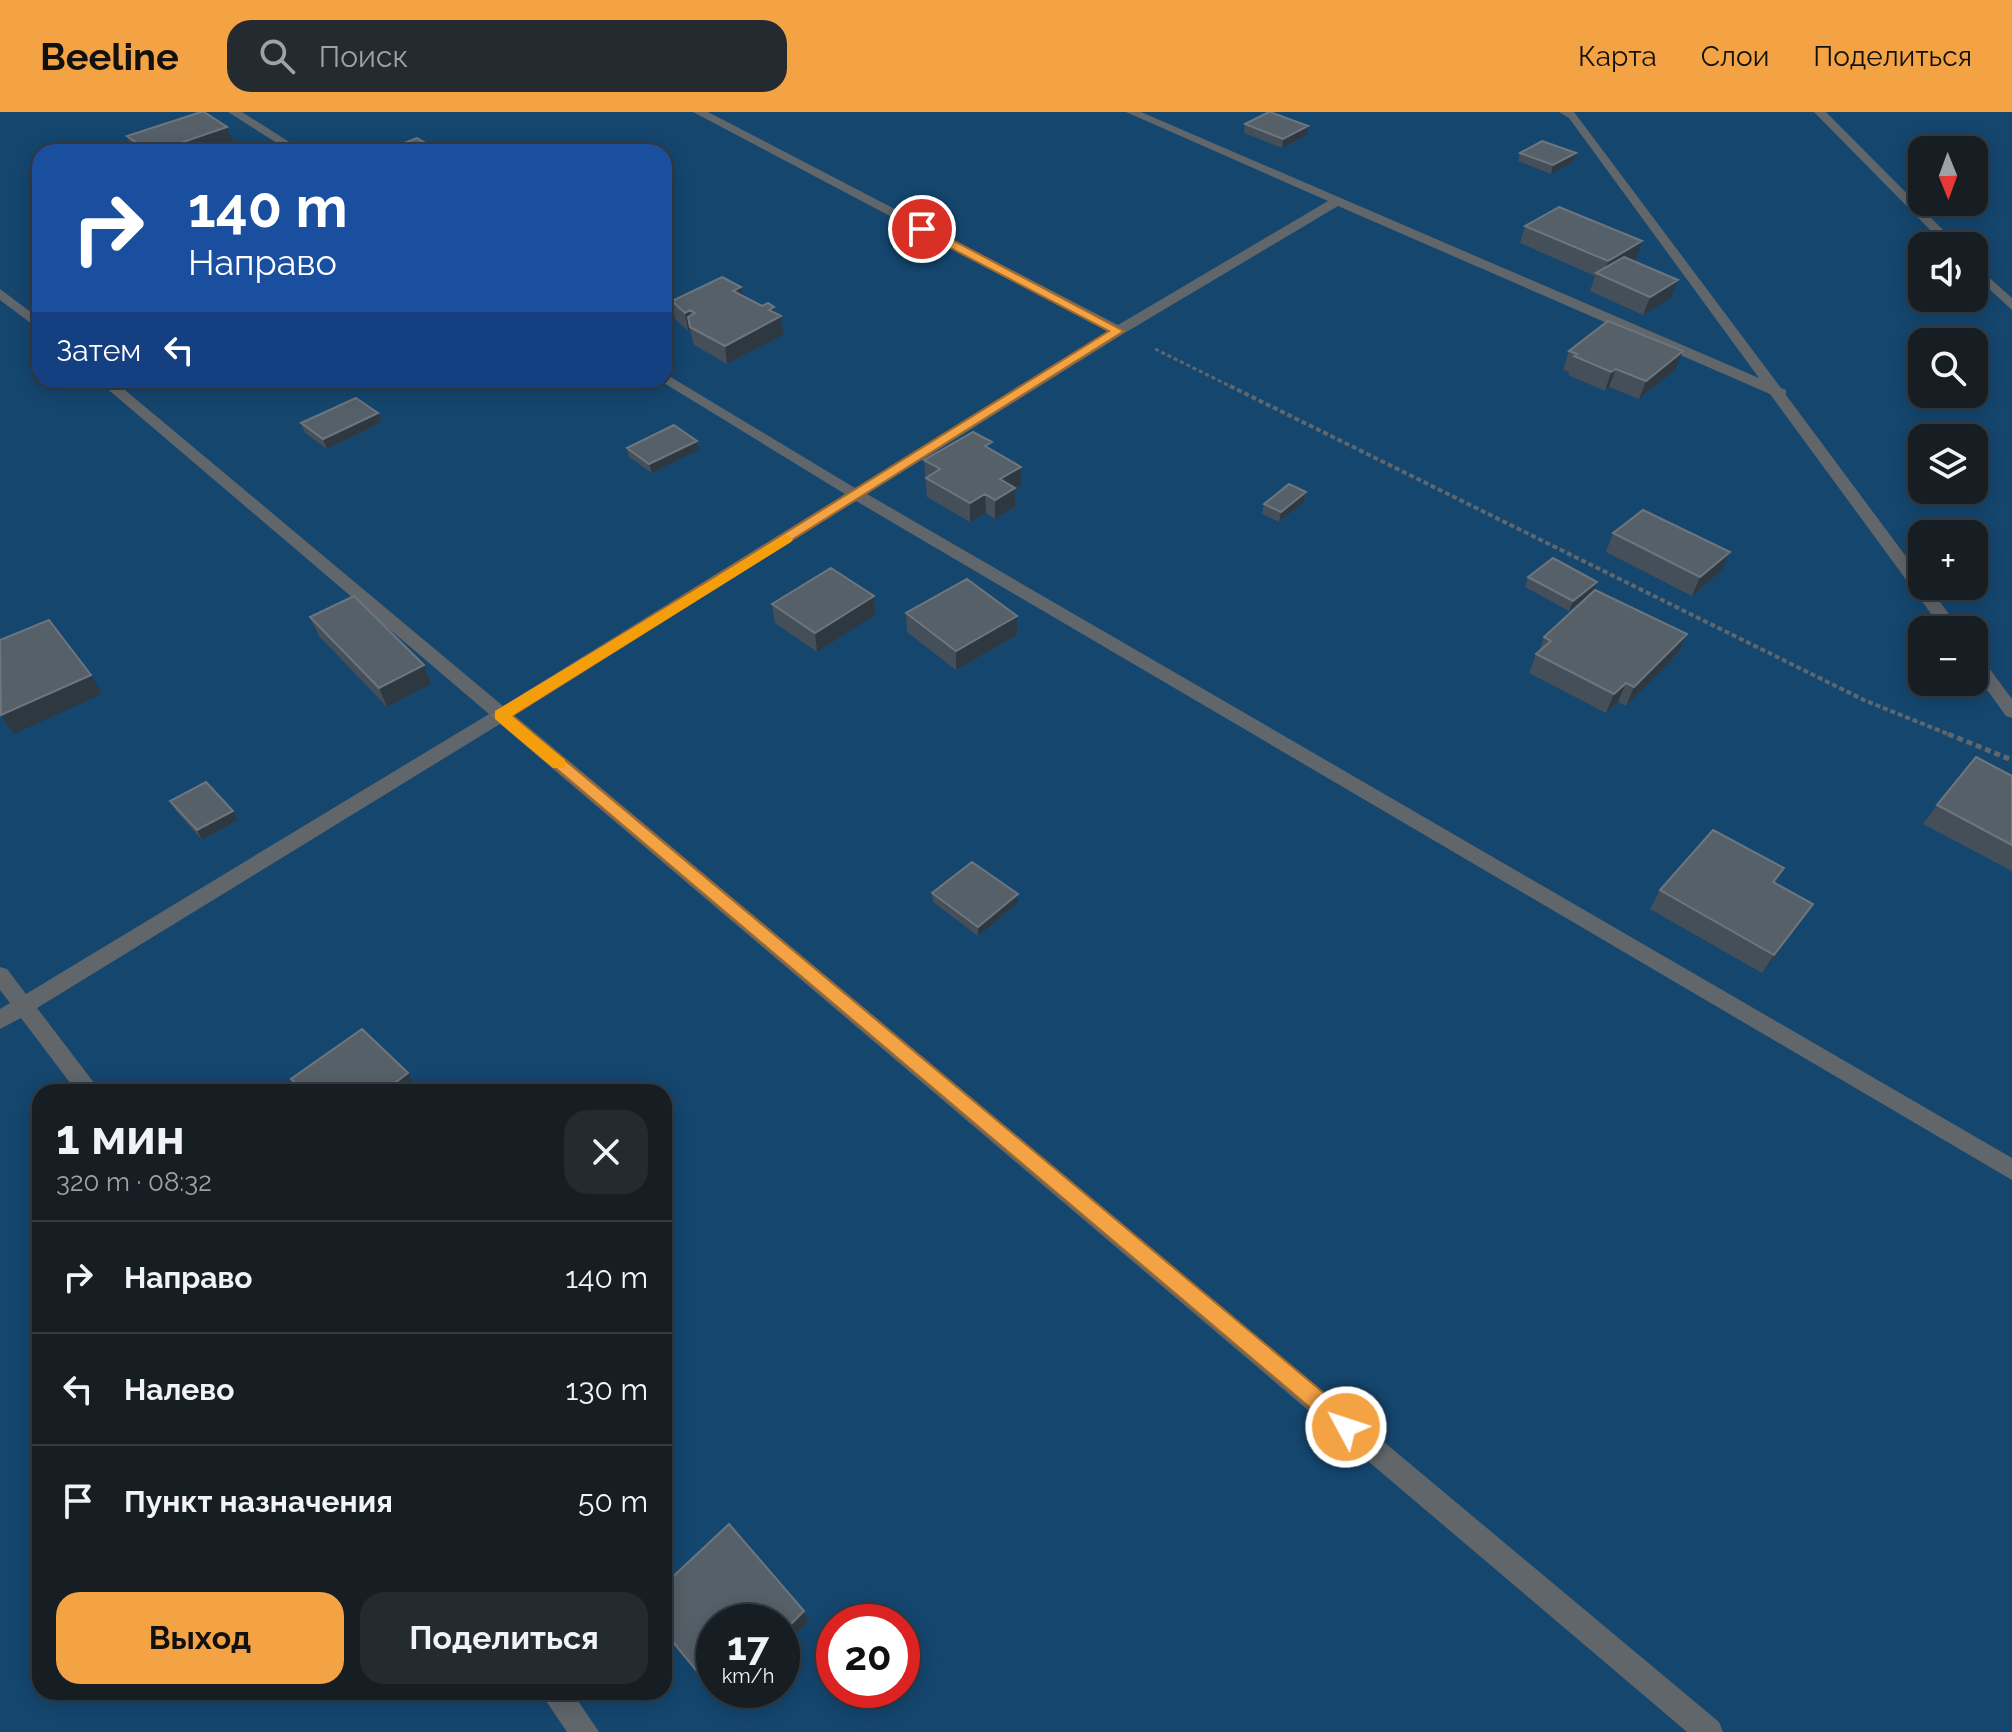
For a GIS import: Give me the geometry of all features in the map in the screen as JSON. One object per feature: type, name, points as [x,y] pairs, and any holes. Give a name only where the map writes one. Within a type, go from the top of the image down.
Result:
[{"type":"lane","points":[[234,112],[286,144]]},
{"type":"lane","points":[[699,112],[1118,331]]},
{"type":"lane","points":[[1132,112],[1781,393]]},
{"type":"lane","points":[[1565,112],[1573,116],[1781,393],[1942,616]]},
{"type":"lane","points":[[1820,112],[1939,232]]},
{"type":"lane","points":[[0,1020],[501,715],[1118,331],[1339,200]]},
{"type":"lane","points":[[1988,282],[2012,306]]},
{"type":"lane","points":[[0,293],[32,319]]},
{"type":"lane","points":[[672,382],[857,495],[2012,1170]]},
{"type":"lane","points":[[113,388],[1709,1732]]},
{"type":"lane","points":[[1988,679],[2012,712]]},
{"type":"lane","points":[[0,975],[84,1084]]},
{"type":"lane","points":[[560,1700],[585,1732]]},
{"type":"path","points":[[1118,331],[1866,701],[2012,760]]},
{"type":"shaded area","points":[[0,112],[2012,112],[2012,1732],[0,1732]]},
{"type":"building","points":[[201,112],[227,127],[177,144],[138,144],[127,136]]},
{"type":"building","points":[[1269,112],[1308,126],[1283,139],[1245,124]]},
{"type":"building","points":[[417,138],[427,144],[402,144]]},
{"type":"building","points":[[1542,141],[1576,153],[1553,165],[1520,153]]},
{"type":"building","points":[[1559,207],[1642,241],[1608,261],[1525,226]]},
{"type":"building","points":[[1624,257],[1678,280],[1650,297],[1596,273]]},
{"type":"building","points":[[722,277],[741,287],[733,291],[762,306],[768,303],[774,307],[769,310],[781,316],[725,346],[690,327],[688,317],[695,313],[690,310],[685,313],[672,301]]},
{"type":"building","points":[[1608,321],[1683,351],[1646,381],[1616,369],[1611,372],[1569,351]]},
{"type":"building","points":[[356,398],[378,413],[323,439],[301,423]]},
{"type":"building","points":[[674,425],[697,441],[649,464],[627,448]]},
{"type":"building","points":[[973,432],[992,442],[985,446],[1021,467],[1000,479],[1015,488],[995,500],[985,494],[970,503],[926,478],[940,469],[924,460]]},
{"type":"building","points":[[1289,484],[1306,492],[1281,512],[1264,504]]},
{"type":"building","points":[[1643,510],[1730,552],[1700,577],[1613,533]]},
{"type":"building","points":[[1553,558],[1597,582],[1573,601],[1528,577]]},
{"type":"building","points":[[831,568],[874,596],[815,633],[772,604]]},
{"type":"building","points":[[967,579],[1017,616],[956,651],[906,613]]},
{"type":"building","points":[[1595,590],[1687,634],[1634,687],[1626,683],[1614,694],[1536,654],[1551,641],[1544,637]]},
{"type":"building","points":[[354,596],[424,665],[379,688],[310,617]]},
{"type":"building","points":[[49,620],[91,675],[1,715],[0,640]]},
{"type":"building","points":[[1976,757],[2012,776],[2012,845],[1937,805]]},
{"type":"building","points":[[206,782],[233,811],[197,830],[170,801]]},
{"type":"building","points":[[1713,830],[1784,868],[1773,882],[1813,904],[1774,955],[1660,890]]},
{"type":"building","points":[[972,862],[1018,894],[978,927],[932,893]]},
{"type":"building","points":[[362,1029],[408,1073],[394,1084],[296,1084],[291,1079]]},
{"type":"building","points":[[729,1524],[798,1604],[696,1604],[696,1670],[672,1641],[672,1577]]},
{"type":"slow traffic","points":[[559,764],[501,715],[786,539]]},
{"type":"route","points":[[922,229],[1118,331],[501,715],[1346,1427]]}]
